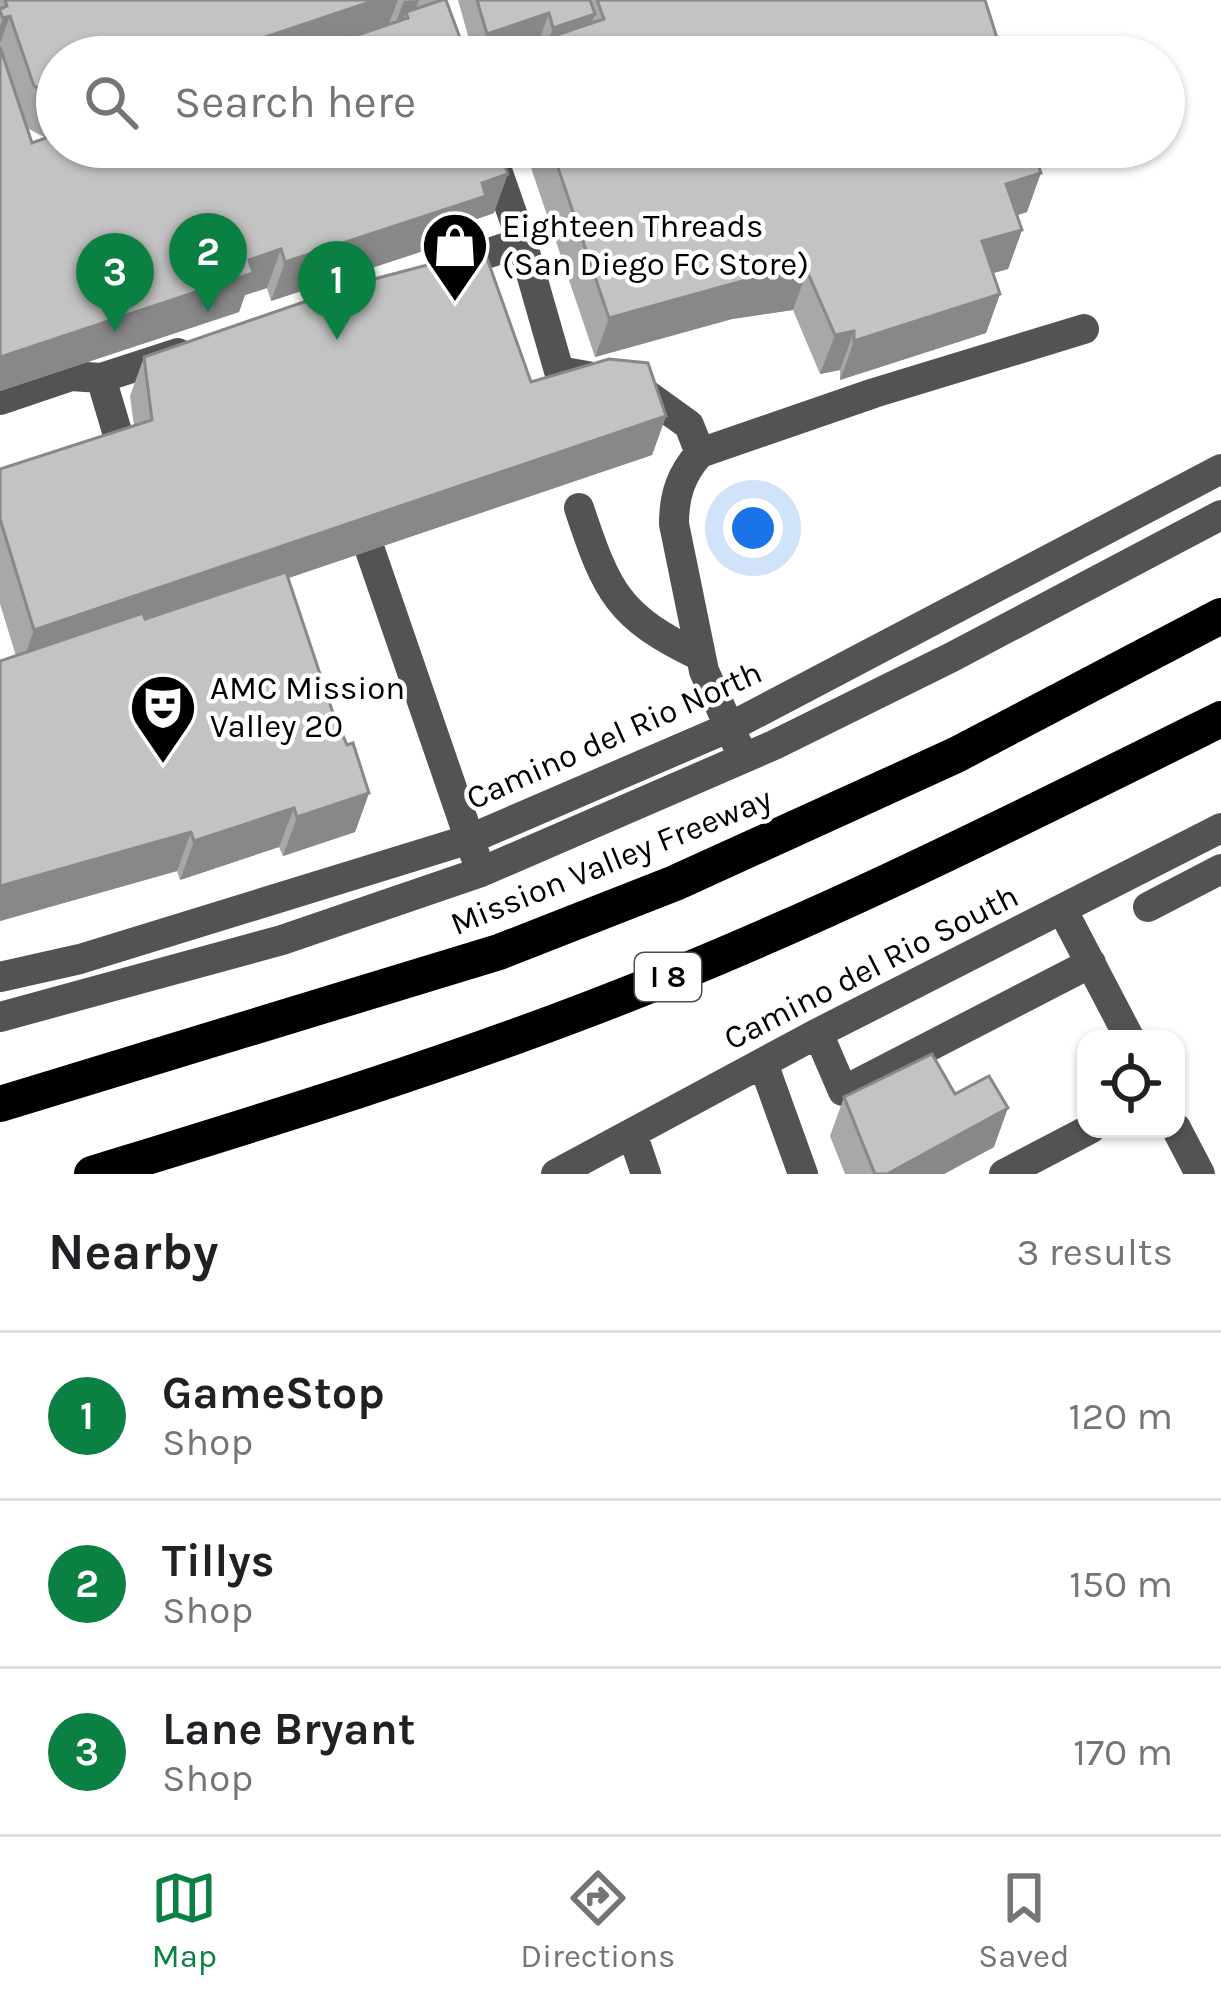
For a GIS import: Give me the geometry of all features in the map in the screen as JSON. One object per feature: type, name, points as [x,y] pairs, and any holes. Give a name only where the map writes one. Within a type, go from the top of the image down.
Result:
[{"type":"highway","name":"Mission Valley Freeway","points":[[0,1104],[500,952],[675,883],[956,755],[1221,616]]},
{"type":"highway","name":"I 8","points":[[92,1174],[359,1091],[608,1002],[930,864],[1221,719]]},
{"type":"highway","points":[[0,1077],[64,1085]]},
{"type":"street","points":[[496,168],[559,371],[632,384],[689,425],[700,453]]},
{"type":"street","points":[[417,276],[522,242]]},
{"type":"street","points":[[742,757],[700,656],[674,524],[674,502],[684,470],[700,453],[874,393],[1084,329]]},
{"type":"street","points":[[0,400],[71,376],[101,378],[206,344]]},
{"type":"street","points":[[83,467],[124,455],[101,378]]},
{"type":"street","name":"Camino del Rio North","points":[[0,977],[80,959],[470,838],[730,727],[1221,469]]},
{"type":"street","points":[[578,508],[612,594],[636,620],[700,656]]},
{"type":"street","points":[[0,1017],[282,940],[481,872],[774,745],[1221,515]]},
{"type":"street","points":[[370,550],[481,872]]},
{"type":"street","name":"Camino del Rio South","points":[[556,1174],[818,1034],[1221,829]]},
{"type":"street","points":[[1148,907],[1221,868]]},
{"type":"street","points":[[1062,909],[1125,1030]]},
{"type":"street","points":[[818,1034],[843,1090],[1090,963]]},
{"type":"street","points":[[763,1063],[803,1174]]},
{"type":"street","points":[[632,1133],[646,1174]]},
{"type":"street","points":[[1004,1174],[1077,1136]]},
{"type":"street","points":[[1181,1138],[1200,1174]]},
{"type":"building","points":[[5,0],[376,0],[269,36],[36,36],[36,87],[10,16],[3,18],[0,11],[7,6]]},
{"type":"building","points":[[446,0],[459,36],[354,36],[408,18],[406,12]]},
{"type":"building","points":[[477,0],[590,0],[595,14],[553,28],[549,13],[487,34]]},
{"type":"building","points":[[597,0],[985,0],[996,36],[554,36],[604,19]]},
{"type":"building","points":[[0,47],[32,143],[36,142],[36,168],[506,168],[508,174],[482,183],[486,196],[285,262],[281,249],[249,260],[253,273],[0,357]]},
{"type":"building","points":[[558,168],[1039,168],[1041,173],[1006,184],[1022,230],[982,241],[1000,294],[854,341],[854,331],[835,335],[807,271],[746,280],[609,318]]},
{"type":"building","points":[[484,250],[531,382],[609,359],[648,363],[666,416],[34,630],[0,519],[0,469],[152,420],[144,357],[359,283]]},
{"type":"building","name":"AMC Mission Valley 20","points":[[286,572],[332,710],[347,745],[353,743],[369,793],[297,817],[294,808],[194,841],[191,832],[0,886],[0,661]]},
{"type":"building","points":[[932,1054],[955,1094],[989,1076],[1008,1108],[887,1174],[875,1174],[844,1097]]},
{"type":"place","name":"Eighteen Threads (San Diego FC Store)","points":[[455,304]]},
{"type":"place","name":"Tillys","points":[[208,312]]},
{"type":"place","name":"Lane Bryant","points":[[115,332]]},
{"type":"place","name":"GameStop","points":[[337,340]]},
{"type":"place","name":"AMC Mission Valley 20","points":[[163,766]]}]
